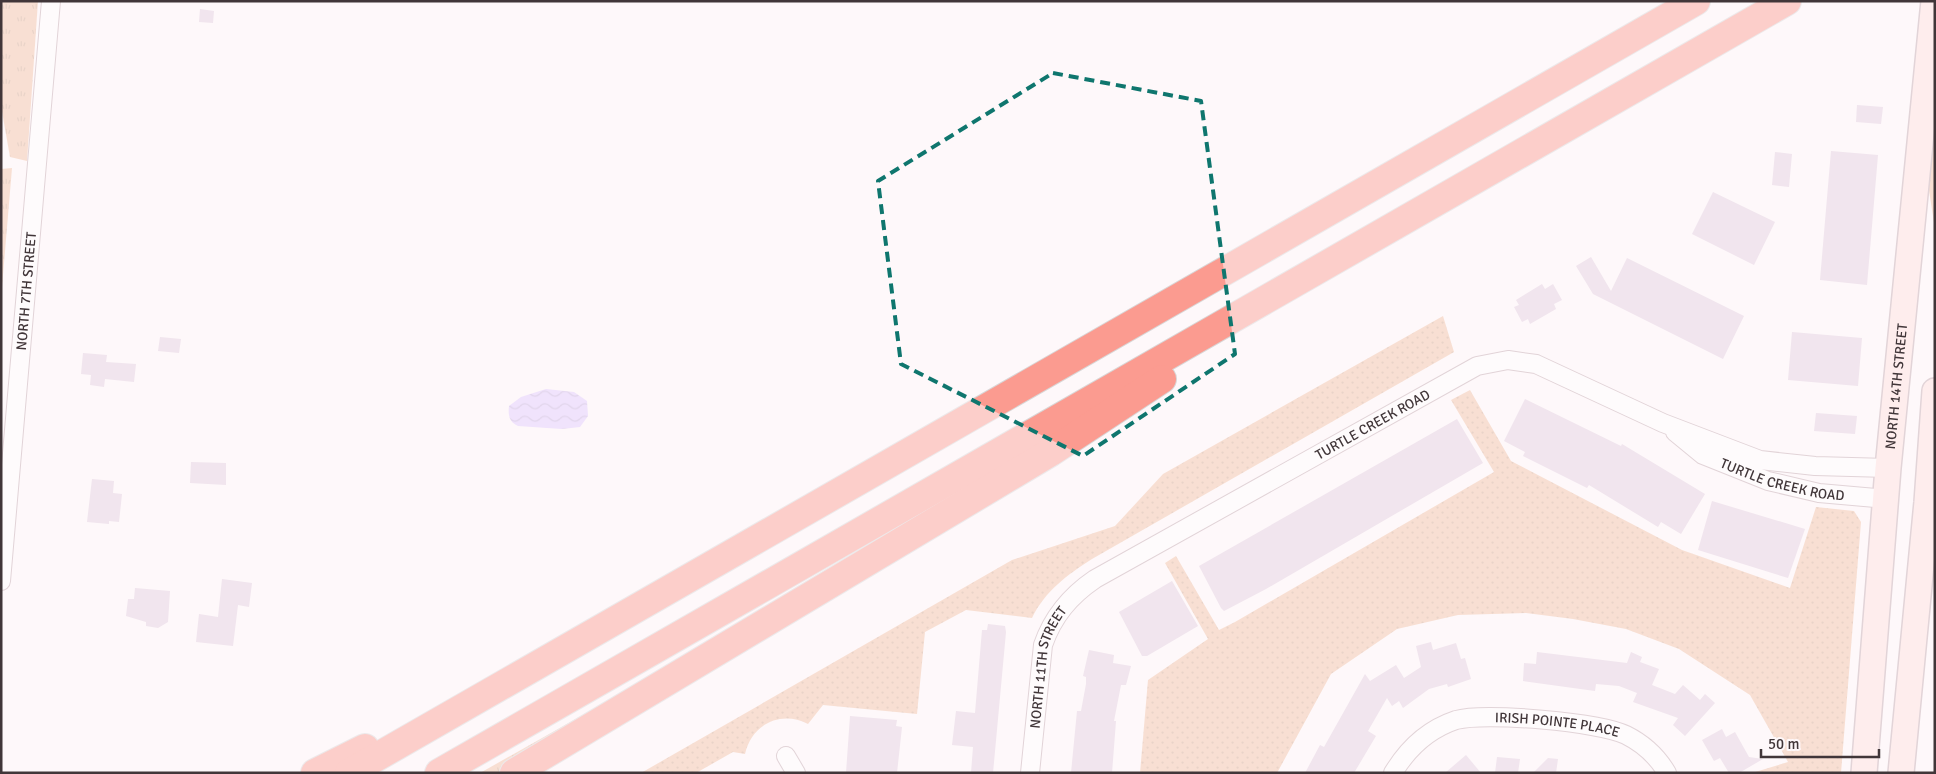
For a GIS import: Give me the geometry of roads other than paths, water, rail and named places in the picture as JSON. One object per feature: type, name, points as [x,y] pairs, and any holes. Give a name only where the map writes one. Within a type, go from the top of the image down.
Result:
[{"type":"highway","points":[[349,773],[1696,1]]},
{"type":"highway","points":[[439,773],[1787,1]]},
{"type":"highway","points":[[514,773],[1051,452],[1395,225]]},
{"type":"highway","points":[[315,773],[563,650]]},
{"type":"main road","name":"NORTH 14TH STREET","points":[[1864,773],[1888,468],[1934,1]]},
{"type":"main road","points":[[1901,773],[1931,503],[1935,391]]},
{"type":"main road","points":[[1888,468],[1932,468]]},
{"type":"main road","points":[[1887,499],[1931,503]]},
{"type":"street","name":"NORTH 7TH STREET","points":[[1,580],[51,1]]},
{"type":"street","name":"TURTLE CREEK ROAD","points":[[1096,580],[1477,366],[1508,360],[1536,364],[1662,422],[1760,460],[1815,466],[1888,468]]},
{"type":"street","name":"TURTLE CREEK ROAD","points":[[1662,422],[1703,455],[1768,482],[1805,491],[1887,499]]},
{"type":"street","name":"NORTH 11TH STREET","points":[[1030,773],[1040,657],[1045,638],[1060,611],[1073,596],[1096,580]]},
{"type":"street","name":"IRISH POINTE PLACE","points":[[1394,773],[1414,745],[1440,727],[1457,720],[1488,716],[1604,728],[1624,734],[1643,745],[1658,758],[1666,770]]},
{"type":"street","points":[[786,756],[796,773]]},
{"type":"water","points":[[546,389],[574,392],[587,401],[588,416],[580,427],[562,429],[518,426],[511,420],[509,406],[521,397]]}]
